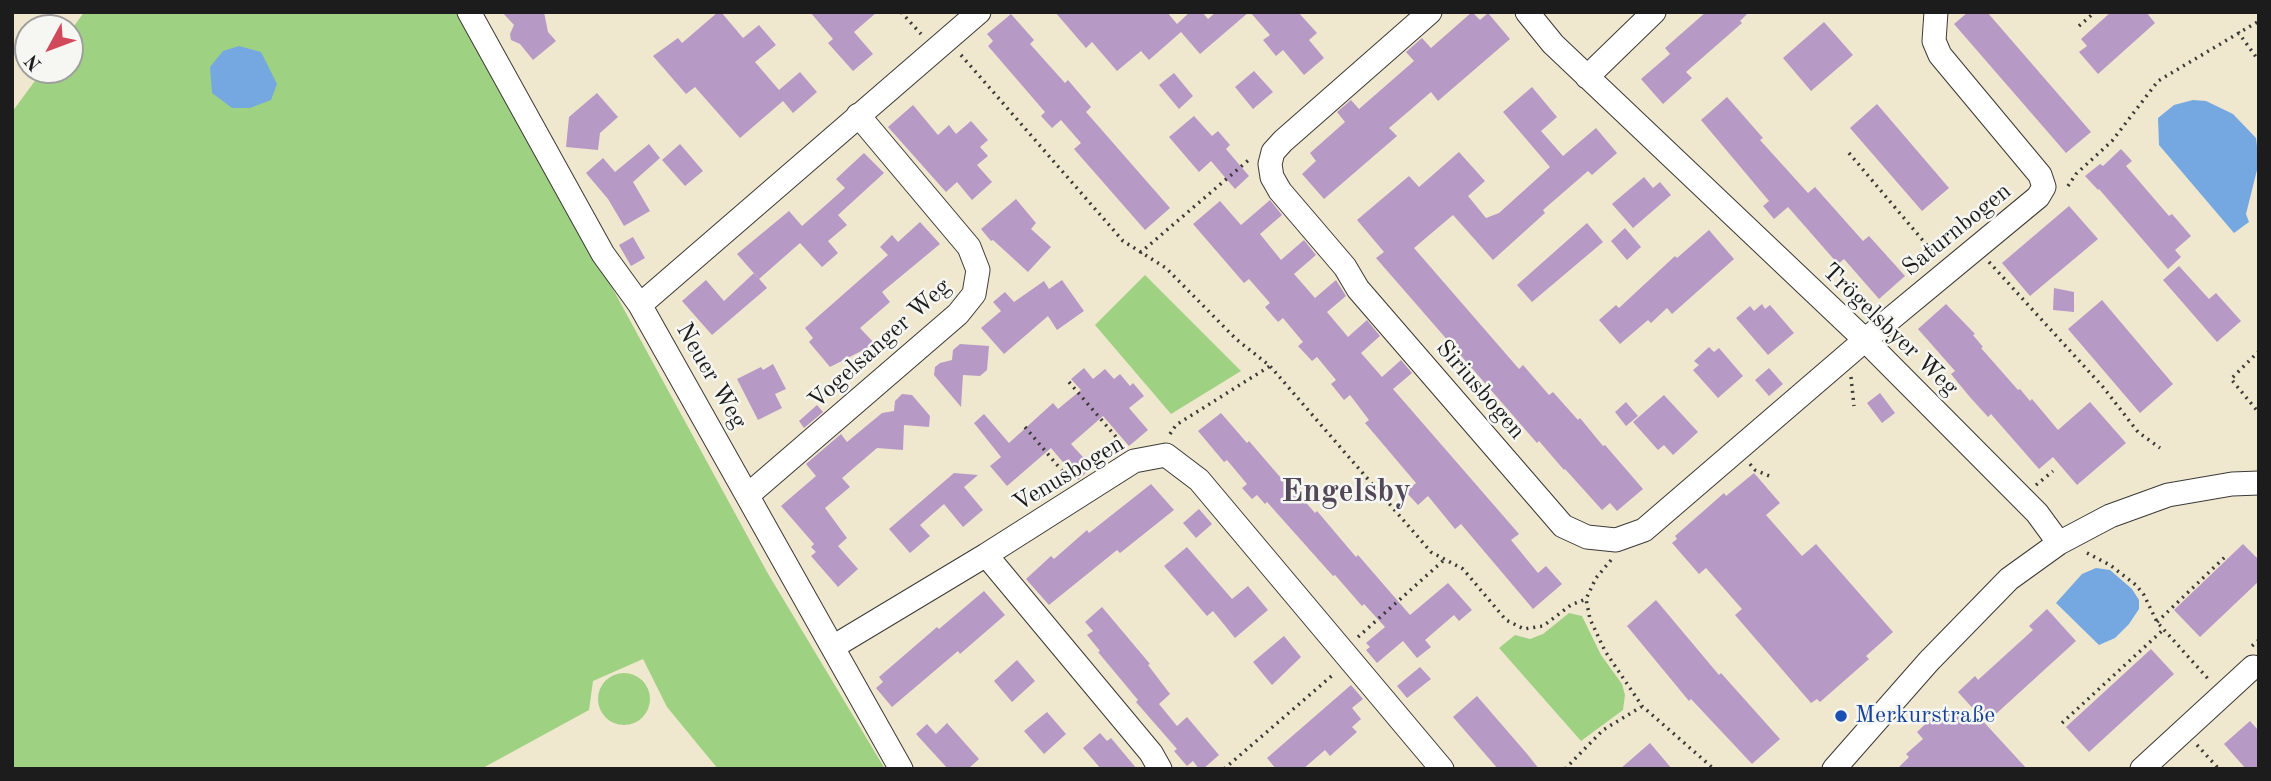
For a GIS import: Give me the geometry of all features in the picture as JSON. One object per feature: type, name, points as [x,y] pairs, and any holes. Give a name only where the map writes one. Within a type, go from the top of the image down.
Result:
[{"type":"street","name":"Neuer Weg","points":[[469,12],[603,254],[640,305],[901,769]]},
{"type":"street","points":[[640,305],[979,12]]},
{"type":"street","points":[[1270,164],[1273,152],[1283,141],[1430,12]]},
{"type":"street","name":"Trögelsbyer Weg","points":[[1527,12],[1553,44],[1587,77],[1865,340],[2037,513],[2059,543]]},
{"type":"street","points":[[1587,77],[1654,12]]},
{"type":"street","name":"Saturnbogen","points":[[1865,340],[2038,197],[2044,187],[2040,174],[1940,55],[1934,41],[1936,12]]},
{"type":"street","name":"Vogelsanger Weg","points":[[748,495],[958,314],[974,294],[978,270],[970,247],[858,115]]},
{"type":"street","name":"Siriusbogen","points":[[1270,164],[1272,177],[1280,191],[1345,267],[1358,289],[1563,526],[1587,537],[1616,540],[1644,530],[1865,340]]},
{"type":"street","name":"Venusbogen","points":[[833,647],[986,555],[1134,461],[1166,455],[1199,480],[1442,769]]},
{"type":"street","points":[[1834,769],[1929,661],[2009,579],[2059,543],[2110,516],[2168,495],[2232,484],[2259,483]]},
{"type":"street","points":[[986,555],[1151,753],[1160,769]]},
{"type":"street","points":[[2142,769],[2253,667]]},
{"type":"path","points":[[901,12],[922,36],[943,43],[960,53],[1123,241],[1167,268],[1236,339],[1270,366],[1431,552],[1463,569],[1506,620],[1524,629],[1543,626],[1571,605],[1587,599]]},
{"type":"path","points":[[2079,26],[2095,12]]},
{"type":"path","points":[[2068,186],[2076,174],[2112,141],[2158,81],[2259,21]]},
{"type":"path","points":[[2238,32],[2259,61]]},
{"type":"path","points":[[1849,153],[1949,271]]},
{"type":"path","points":[[1139,253],[1250,158],[1270,164]]},
{"type":"path","points":[[1977,248],[2103,387],[2138,432],[2160,448]]},
{"type":"path","points":[[2259,351],[2231,379],[2259,413]]},
{"type":"path","points":[[1166,455],[1166,440],[1176,425],[1270,366]]},
{"type":"path","points":[[1069,382],[1134,461]]},
{"type":"path","points":[[1025,428],[1082,494]]},
{"type":"path","points":[[2059,543],[2096,556],[2136,585],[2144,594],[2157,622],[2222,695]]},
{"type":"path","points":[[2157,622],[2227,555]]},
{"type":"path","points":[[1614,556],[1596,578],[1587,599],[1590,619],[1605,651],[1642,706],[1714,769]]},
{"type":"path","points":[[1224,769],[1336,672],[1357,639],[1445,559]]},
{"type":"path","points":[[2062,723],[2164,629]]},
{"type":"path","points":[[1565,769],[1603,730],[1642,706]]},
{"type":"path","points":[[2183,731],[2219,769]]},
{"type":"green space","points":[[462,12],[767,572],[885,769],[718,769],[667,707],[643,659],[593,681],[589,710],[481,769],[12,769],[12,112],[33,84],[84,84],[83,14]]},
{"type":"green space","points":[[1145,275],[1241,371],[1171,414],[1095,325]]},
{"type":"green space","points":[[1569,613],[1582,616],[1601,655],[1622,684],[1625,695],[1623,710],[1581,741],[1499,648],[1515,635],[1530,639],[1543,634]]},
{"type":"green space","points":[[624,673],[634,675],[642,681],[648,689],[648,709],[642,717],[634,723],[624,725],[614,723],[606,717],[600,709],[598,699],[600,689],[606,681],[614,675]]},
{"type":"water","points":[[239,46],[261,52],[277,84],[271,100],[250,108],[232,108],[212,93],[210,67],[223,51]]},
{"type":"water","points":[[2193,100],[2206,101],[2233,114],[2256,138],[2259,162],[2246,214],[2249,222],[2234,233],[2159,145],[2158,118],[2174,105]]},
{"type":"water","points":[[2096,568],[2110,570],[2132,589],[2139,600],[2139,609],[2129,624],[2115,638],[2099,645],[2056,603],[2082,574]]},
{"type":"building","points":[[502,12],[544,12],[548,32],[556,41],[533,60],[520,44],[511,40],[510,34],[514,25]]},
{"type":"building","points":[[721,12],[743,38],[759,25],[776,45],[755,62],[779,90],[800,72],[817,92],[793,113],[783,101],[740,138],[695,87],[686,94],[653,56],[678,38],[682,43]]},
{"type":"building","points":[[810,12],[877,12],[854,32],[873,54],[853,71],[828,43],[833,39]]},
{"type":"building","points":[[1055,12],[1167,12],[1177,24],[1190,12],[1202,12],[1208,19],[1216,12],[1249,12],[1200,54],[1181,32],[1149,60],[1141,51],[1117,71],[1092,42],[1086,48]]},
{"type":"building","points":[[1250,12],[1298,12],[1317,33],[1309,40],[1324,58],[1304,75],[1283,50],[1276,56],[1263,40],[1270,35]]},
{"type":"building","points":[[1472,12],[1480,20],[1488,13],[1510,39],[1438,101],[1431,92],[1389,128],[1397,136],[1324,199],[1302,174],[1316,161],[1310,153],[1345,122],[1337,112],[1351,100],[1359,109],[1414,61],[1406,52],[1422,38],[1431,48]]},
{"type":"building","points":[[1706,12],[1749,12],[1740,21],[1742,23],[1686,72],[1692,78],[1663,104],[1641,79],[1670,54],[1665,48]]},
{"type":"building","points":[[1968,12],[1987,12],[2091,132],[2066,153],[1954,24]]},
{"type":"building","points":[[2111,12],[2146,12],[2155,23],[2098,74],[2079,52],[2087,46],[2081,39]]},
{"type":"building","points":[[1011,14],[1034,40],[1030,44],[1065,83],[1068,80],[1091,107],[1086,112],[1170,208],[1145,230],[1074,149],[1081,143],[1061,120],[1052,128],[1041,116],[1045,112],[988,46],[993,41],[987,34]]},
{"type":"building","points":[[1824,22],[1853,55],[1811,91],[1783,58]]},
{"type":"building","points":[[1254,71],[1273,92],[1253,109],[1235,87]]},
{"type":"building","points":[[1174,73],[1193,96],[1179,109],[1159,85]]},
{"type":"building","points":[[1532,87],[1557,117],[1541,131],[1563,156],[1596,128],[1617,153],[1592,175],[1588,171],[1543,210],[1545,213],[1493,260],[1453,215],[1414,248],[1519,369],[1523,365],[1549,395],[1553,392],[1578,420],[1580,418],[1643,489],[1617,511],[1610,503],[1602,510],[1539,441],[1537,443],[1376,258],[1384,252],[1357,220],[1409,176],[1419,187],[1459,152],[1485,181],[1468,196],[1486,218],[1499,213],[1550,167],[1503,112]]},
{"type":"building","points":[[597,93],[618,117],[600,133],[598,150],[566,147],[569,117]]},
{"type":"building","points":[[1727,97],[1763,138],[1760,140],[1808,193],[1815,187],[1863,241],[1869,236],[1905,276],[1879,299],[1844,259],[1838,264],[1788,207],[1774,219],[1763,206],[1769,201],[1701,120]]},
{"type":"building","points":[[1877,104],[1949,188],[1922,211],[1850,128]]},
{"type":"building","points":[[913,105],[938,135],[949,125],[956,134],[971,121],[988,140],[980,147],[988,156],[977,165],[992,182],[972,200],[957,182],[946,192],[888,127]]},
{"type":"building","points":[[1194,116],[1212,136],[1218,131],[1230,145],[1226,149],[1249,176],[1235,189],[1211,161],[1199,172],[1169,137]]},
{"type":"building","points":[[649,144],[660,158],[633,182],[650,211],[624,226],[608,199],[586,173],[603,158],[615,172]]},
{"type":"building","points":[[680,144],[703,171],[685,186],[662,160]]},
{"type":"building","points":[[2121,149],[2132,161],[2126,166],[2169,216],[2172,214],[2191,236],[2175,250],[2181,257],[2168,269],[2085,176],[2100,164],[2103,166]]},
{"type":"building","points":[[864,153],[884,173],[838,215],[847,225],[828,241],[838,253],[822,267],[800,243],[759,279],[737,254],[789,211],[802,226],[845,188],[836,179]]},
{"type":"building","points":[[1644,177],[1653,188],[1660,182],[1671,195],[1633,228],[1612,204]]},
{"type":"building","points":[[1016,199],[1036,223],[1031,229],[1051,247],[1028,272],[991,241],[981,229]]},
{"type":"building","points":[[1270,200],[1282,215],[1260,234],[1281,260],[1304,240],[1316,255],[1294,274],[1315,298],[1336,280],[1346,296],[1327,312],[1348,337],[1367,320],[1380,336],[1361,353],[1382,377],[1401,360],[1412,373],[1393,389],[1519,534],[1511,540],[1538,573],[1546,566],[1562,584],[1533,609],[1461,524],[1455,529],[1428,496],[1418,505],[1406,492],[1416,483],[1365,423],[1369,420],[1350,395],[1344,400],[1331,384],[1336,380],[1317,357],[1312,361],[1298,346],[1303,342],[1283,318],[1278,322],[1265,307],[1270,303],[1249,279],[1244,283],[1193,224],[1220,201],[1241,225]]},
{"type":"building","points":[[2069,206],[2098,239],[2030,296],[2002,263]]},
{"type":"building","points":[[920,222],[940,244],[882,292],[890,302],[860,328],[875,344],[830,367],[809,342],[813,338],[805,328],[888,255],[880,247],[892,235],[898,242]]},
{"type":"building","points":[[1587,223],[1603,242],[1532,302],[1517,285]]},
{"type":"building","points":[[1625,228],[1641,247],[1627,260],[1611,241]]},
{"type":"building","points":[[1709,230],[1734,259],[1672,314],[1667,308],[1651,323],[1648,320],[1620,344],[1599,320],[1616,305],[1619,308],[1675,256],[1677,258]]},
{"type":"building","points":[[633,237],[645,258],[631,266],[619,245]]},
{"type":"building","points":[[2179,266],[2209,299],[2216,293],[2241,321],[2217,342],[2163,280]]},
{"type":"building","points":[[754,273],[767,288],[712,335],[682,301],[706,280],[724,301]]},
{"type":"building","points":[[1062,280],[1084,311],[1057,330],[1048,316],[1004,354],[981,328],[1001,311],[993,302],[1005,292],[1014,302],[1044,281],[1049,289]]},
{"type":"building","points":[[2054,288],[2074,292],[2074,312],[2053,310]]},
{"type":"building","points":[[2102,300],[2173,384],[2140,413],[2068,329]]},
{"type":"building","points":[[1762,304],[1765,309],[1770,305],[1794,333],[1768,355],[1736,318],[1750,306],[1754,311]]},
{"type":"building","points":[[1946,304],[1975,334],[1973,335],[1983,347],[1981,348],[2018,390],[2030,401],[2032,399],[2058,430],[2090,402],[2126,443],[2077,485],[2053,457],[2039,469],[1991,414],[1988,417],[1969,396],[1951,374],[1955,371],[1918,329]]},
{"type":"building","points":[[960,344],[989,346],[987,370],[980,376],[963,375],[961,407],[934,375],[935,367],[952,360],[953,350]]},
{"type":"building","points":[[1709,347],[1714,352],[1719,348],[1743,376],[1718,398],[1693,370],[1699,365],[1694,361]]},
{"type":"building","points":[[773,364],[786,389],[775,394],[782,408],[758,420],[737,379]]},
{"type":"building","points":[[1084,368],[1093,379],[1105,369],[1114,379],[1120,374],[1130,386],[1133,383],[1144,396],[1129,408],[1148,430],[1129,446],[1103,416],[1071,444],[1092,467],[1078,480],[1051,448],[1007,486],[990,466],[1001,457],[974,423],[984,414],[1009,443],[1053,403],[1058,409],[1081,390],[1071,379]]},
{"type":"building","points":[[1769,368],[1783,384],[1769,396],[1755,380]]},
{"type":"building","points":[[1880,393],[1895,413],[1882,423],[1867,403]]},
{"type":"building","points":[[902,394],[912,395],[930,416],[929,427],[904,425],[903,450],[877,448],[842,478],[850,487],[825,508],[847,538],[838,546],[858,569],[838,587],[811,556],[816,552],[811,547],[814,544],[781,506],[816,476],[806,464],[841,434],[847,442],[882,413],[894,411],[895,401]]},
{"type":"building","points":[[1664,395],[1698,432],[1673,455],[1664,445],[1658,450],[1633,422]]},
{"type":"building","points":[[1626,402],[1638,416],[1626,426],[1615,412]]},
{"type":"building","points":[[817,405],[823,412],[804,428],[799,421]]},
{"type":"building","points":[[1221,413],[1287,485],[1289,483],[1315,513],[1317,511],[1410,615],[1448,583],[1472,610],[1459,621],[1454,615],[1425,640],[1431,647],[1417,658],[1403,641],[1377,663],[1366,650],[1370,647],[1366,643],[1385,627],[1335,575],[1333,576],[1267,502],[1265,504],[1257,495],[1252,499],[1242,488],[1247,484],[1198,431]]},
{"type":"building","points":[[954,473],[978,475],[964,487],[983,510],[963,527],[944,504],[920,525],[930,536],[910,553],[889,529]]},
{"type":"building","points":[[1754,473],[1780,503],[1766,515],[1802,556],[1816,544],[1893,632],[1866,656],[1869,659],[1820,702],[1817,699],[1811,703],[1735,615],[1742,609],[1706,568],[1699,574],[1672,543],[1677,539],[1675,536],[1724,493],[1726,496]]},
{"type":"building","points":[[1151,484],[1174,510],[1120,553],[1117,550],[1049,605],[1026,579],[1051,556],[1054,559],[1087,530],[1089,533]]},
{"type":"building","points":[[1199,509],[1212,524],[1196,538],[1183,523]]},
{"type":"building","points":[[2243,544],[2259,560],[2259,581],[2200,637],[2174,610]]},
{"type":"building","points":[[1187,547],[1232,599],[1248,586],[1268,610],[1235,638],[1213,611],[1207,616],[1164,566]]},
{"type":"building","points":[[984,591],[1005,615],[892,707],[876,688],[883,682],[879,677]]},
{"type":"building","points":[[1656,600],[1719,675],[1721,673],[1780,739],[1752,764],[1691,699],[1689,701],[1627,626]]},
{"type":"building","points":[[1102,607],[1150,664],[1148,665],[1170,694],[1159,704],[1177,726],[1187,717],[1219,755],[1203,769],[1199,769],[1193,761],[1187,766],[1174,751],[1177,749],[1136,702],[1138,700],[1087,635],[1093,631],[1085,622]]},
{"type":"building","points":[[2047,609],[2076,641],[1986,723],[1958,692],[1975,676],[1978,680],[2033,630],[2029,626]]},
{"type":"building","points":[[1284,636],[1301,657],[1272,685],[1253,662]]},
{"type":"building","points":[[2151,649],[2174,674],[2089,752],[2066,727]]},
{"type":"building","points":[[1017,660],[1035,681],[1012,702],[994,681]]},
{"type":"building","points":[[1420,667],[1431,679],[1407,698],[1397,686]]},
{"type":"building","points":[[1351,685],[1363,699],[1352,708],[1361,719],[1352,727],[1357,732],[1330,756],[1325,750],[1303,769],[1276,769],[1267,758]]},
{"type":"building","points":[[1477,696],[1539,769],[1498,769],[1453,717]]},
{"type":"building","points":[[1939,711],[1981,719],[2027,769],[1897,769],[1909,757],[1906,754],[1923,739],[1917,732]]},
{"type":"building","points":[[1047,712],[1066,734],[1044,754],[1024,731]]},
{"type":"building","points":[[2250,721],[2259,731],[2259,769],[2246,769],[2224,744]]},
{"type":"building","points":[[947,723],[979,759],[968,769],[948,769],[916,734],[927,724],[936,734]]},
{"type":"building","points":[[1100,733],[1107,741],[1111,738],[1137,769],[1101,769],[1083,748]]},
{"type":"building","points":[[1650,743],[1672,769],[1620,769]]},
{"type":"place","name":"Merkurstraße","points":[[1841,716]]},
{"type":"district","name":"Engelsby","points":[[1346,493]]}]
